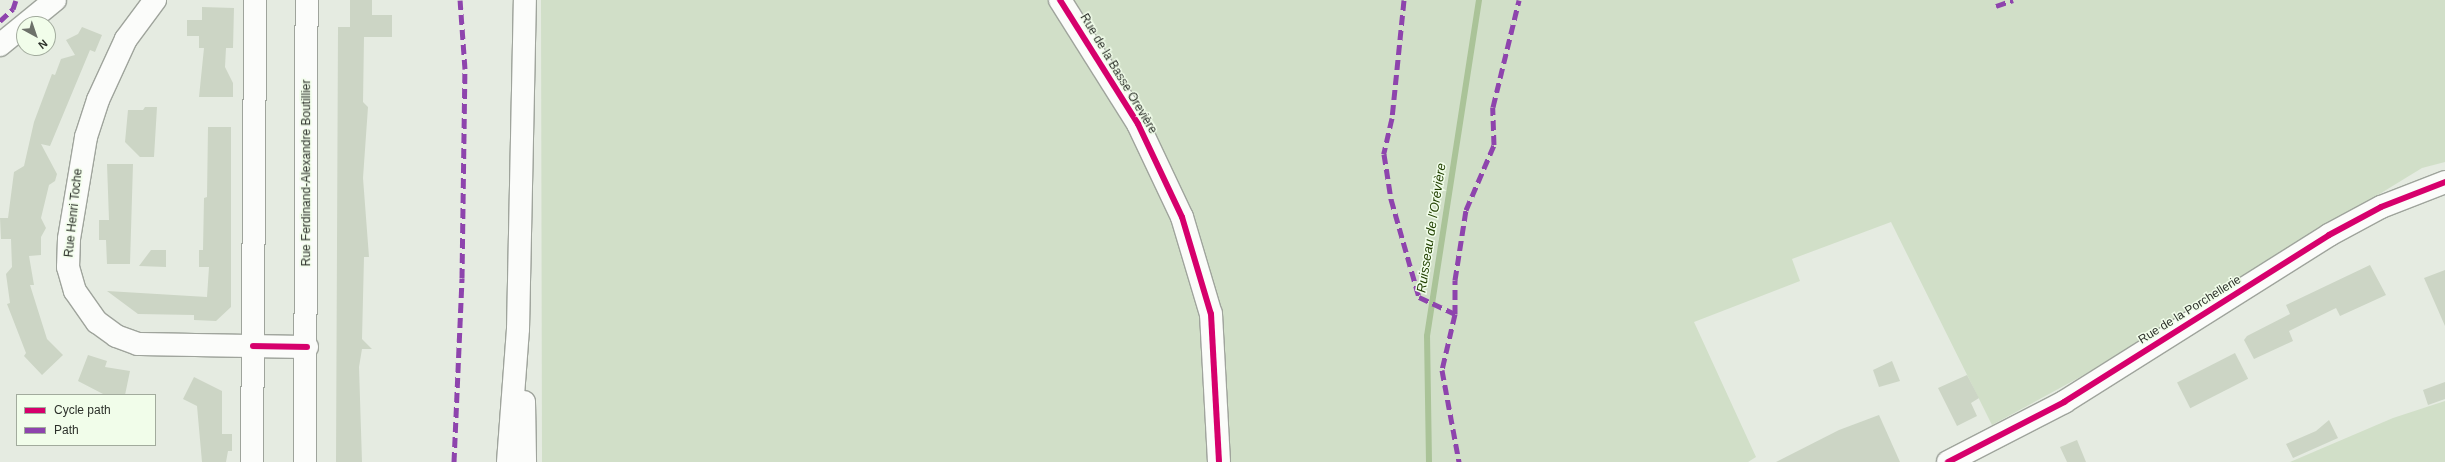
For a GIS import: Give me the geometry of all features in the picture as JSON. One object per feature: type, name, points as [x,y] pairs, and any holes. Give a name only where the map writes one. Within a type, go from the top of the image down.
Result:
[{"type":"street","points":[[0,46],[55,0]]},
{"type":"street","name":"Rue Henri Toche","points":[[155,0],[126,38],[86,137],[69,239],[68,267],[73,285],[97,322],[126,340],[138,344],[253,346]]},
{"type":"street","points":[[252,462],[255,0]]},
{"type":"street","name":"Rue Ferdinand-Alexandre Boutillier","points":[[305,462],[307,0]]},
{"type":"street","points":[[520,0],[524,30]]},
{"type":"street","points":[[508,462],[518,329],[525,0]]},
{"type":"street","name":"Rue de la Basse Orevière","points":[[1060,0],[1138,124],[1182,217],[1211,314],[1219,462]]},
{"type":"street","name":"Rue de la Porchellerie","points":[[1948,462],[2064,402],[2329,235],[2381,207],[2445,182]]},
{"type":"street","points":[[518,329],[523,370],[525,462]]},
{"type":"street","points":[[253,346],[306,347]]},
{"type":"green space","points":[[541,0],[2445,0],[2445,162],[2422,168],[2082,376],[1992,425],[1891,222],[1792,259],[1800,281],[1694,322],[1756,457],[1748,462],[542,462]]},
{"type":"green space","points":[[2445,401],[2445,462],[2290,462],[2393,418]]},
{"type":"building","points":[[350,0],[372,0],[372,15],[392,15],[392,37],[364,37],[363,102],[368,107],[363,178],[369,257],[364,257],[362,339],[372,349],[362,349],[359,367],[362,462],[336,462],[338,27],[350,27]]},
{"type":"building","points":[[202,7],[234,8],[233,48],[226,48],[225,67],[233,83],[233,97],[199,97],[204,48],[199,48],[199,36],[187,36],[187,20],[202,20]]},
{"type":"building","points":[[82,27],[102,35],[95,52],[90,50],[50,146],[41,144],[57,174],[55,181],[49,185],[41,218],[46,228],[41,237],[41,255],[29,256],[34,285],[30,285],[47,339],[63,355],[42,375],[24,356],[26,353],[7,304],[10,303],[6,274],[12,267],[11,239],[1,239],[0,218],[8,218],[14,172],[24,166],[34,122],[52,74],[55,75],[61,59],[75,55],[66,40],[78,34]]},
{"type":"building","points":[[145,107],[157,107],[154,157],[140,157],[125,142],[128,110],[143,110]]},
{"type":"building","points":[[208,127],[231,127],[231,307],[216,321],[194,320],[194,315],[138,314],[107,291],[207,297],[209,267],[199,267],[199,250],[203,250],[204,198],[207,197]]},
{"type":"building","points":[[107,164],[133,164],[130,264],[107,264],[106,240],[99,240],[99,220],[109,220]]},
{"type":"building","points":[[151,250],[166,250],[166,267],[139,266]]},
{"type":"building","points":[[2370,265],[2386,295],[2340,316],[2336,308],[2289,331],[2293,341],[2254,359],[2244,340],[2247,336],[2290,314],[2286,305]]},
{"type":"building","points":[[2445,270],[2445,326],[2424,278]]},
{"type":"building","points":[[2235,353],[2248,379],[2190,408],[2177,383]]},
{"type":"building","points":[[88,355],[107,361],[105,367],[130,371],[125,394],[103,394],[78,381]]},
{"type":"building","points":[[1892,361],[1900,381],[1879,387],[1873,370]]},
{"type":"building","points":[[1967,375],[1979,398],[1971,403],[1977,416],[1957,426],[1938,388]]},
{"type":"building","points":[[194,377],[222,391],[222,434],[232,434],[232,451],[228,451],[226,462],[202,462],[197,406],[183,399]]},
{"type":"building","points":[[2445,382],[2445,399],[2428,405],[2423,390]]},
{"type":"building","points":[[1879,415],[1900,462],[1776,462],[1839,430]]},
{"type":"building","points":[[2329,420],[2338,438],[2293,458],[2286,444],[2316,431]]},
{"type":"building","points":[[2077,440],[2086,462],[2067,462],[2060,447]]},
{"type":"waterway","name":"Ruisseau de l'Orévière","points":[[1429,462],[1427,336],[1479,0]]},
{"type":"marked path","points":[[0,21],[13,9],[16,0]]},
{"type":"marked path","points":[[454,462],[462,278],[465,69],[460,0]]},
{"type":"marked path","points":[[1404,0],[1392,118],[1384,154],[1391,199],[1419,297],[1455,314],[1442,370],[1459,462]]},
{"type":"marked path","points":[[1455,314],[1455,280],[1466,210],[1494,145],[1493,107],[1519,0]]},
{"type":"marked path","points":[[1996,6],[2013,0]]},
{"type":"cycle path","points":[[1060,0],[1138,124],[1182,217],[1211,314],[1219,462]]},
{"type":"cycle path","points":[[1948,462],[2064,402],[2329,235],[2381,207],[2445,182]]},
{"type":"cycle path","points":[[253,346],[307,347]]}]
